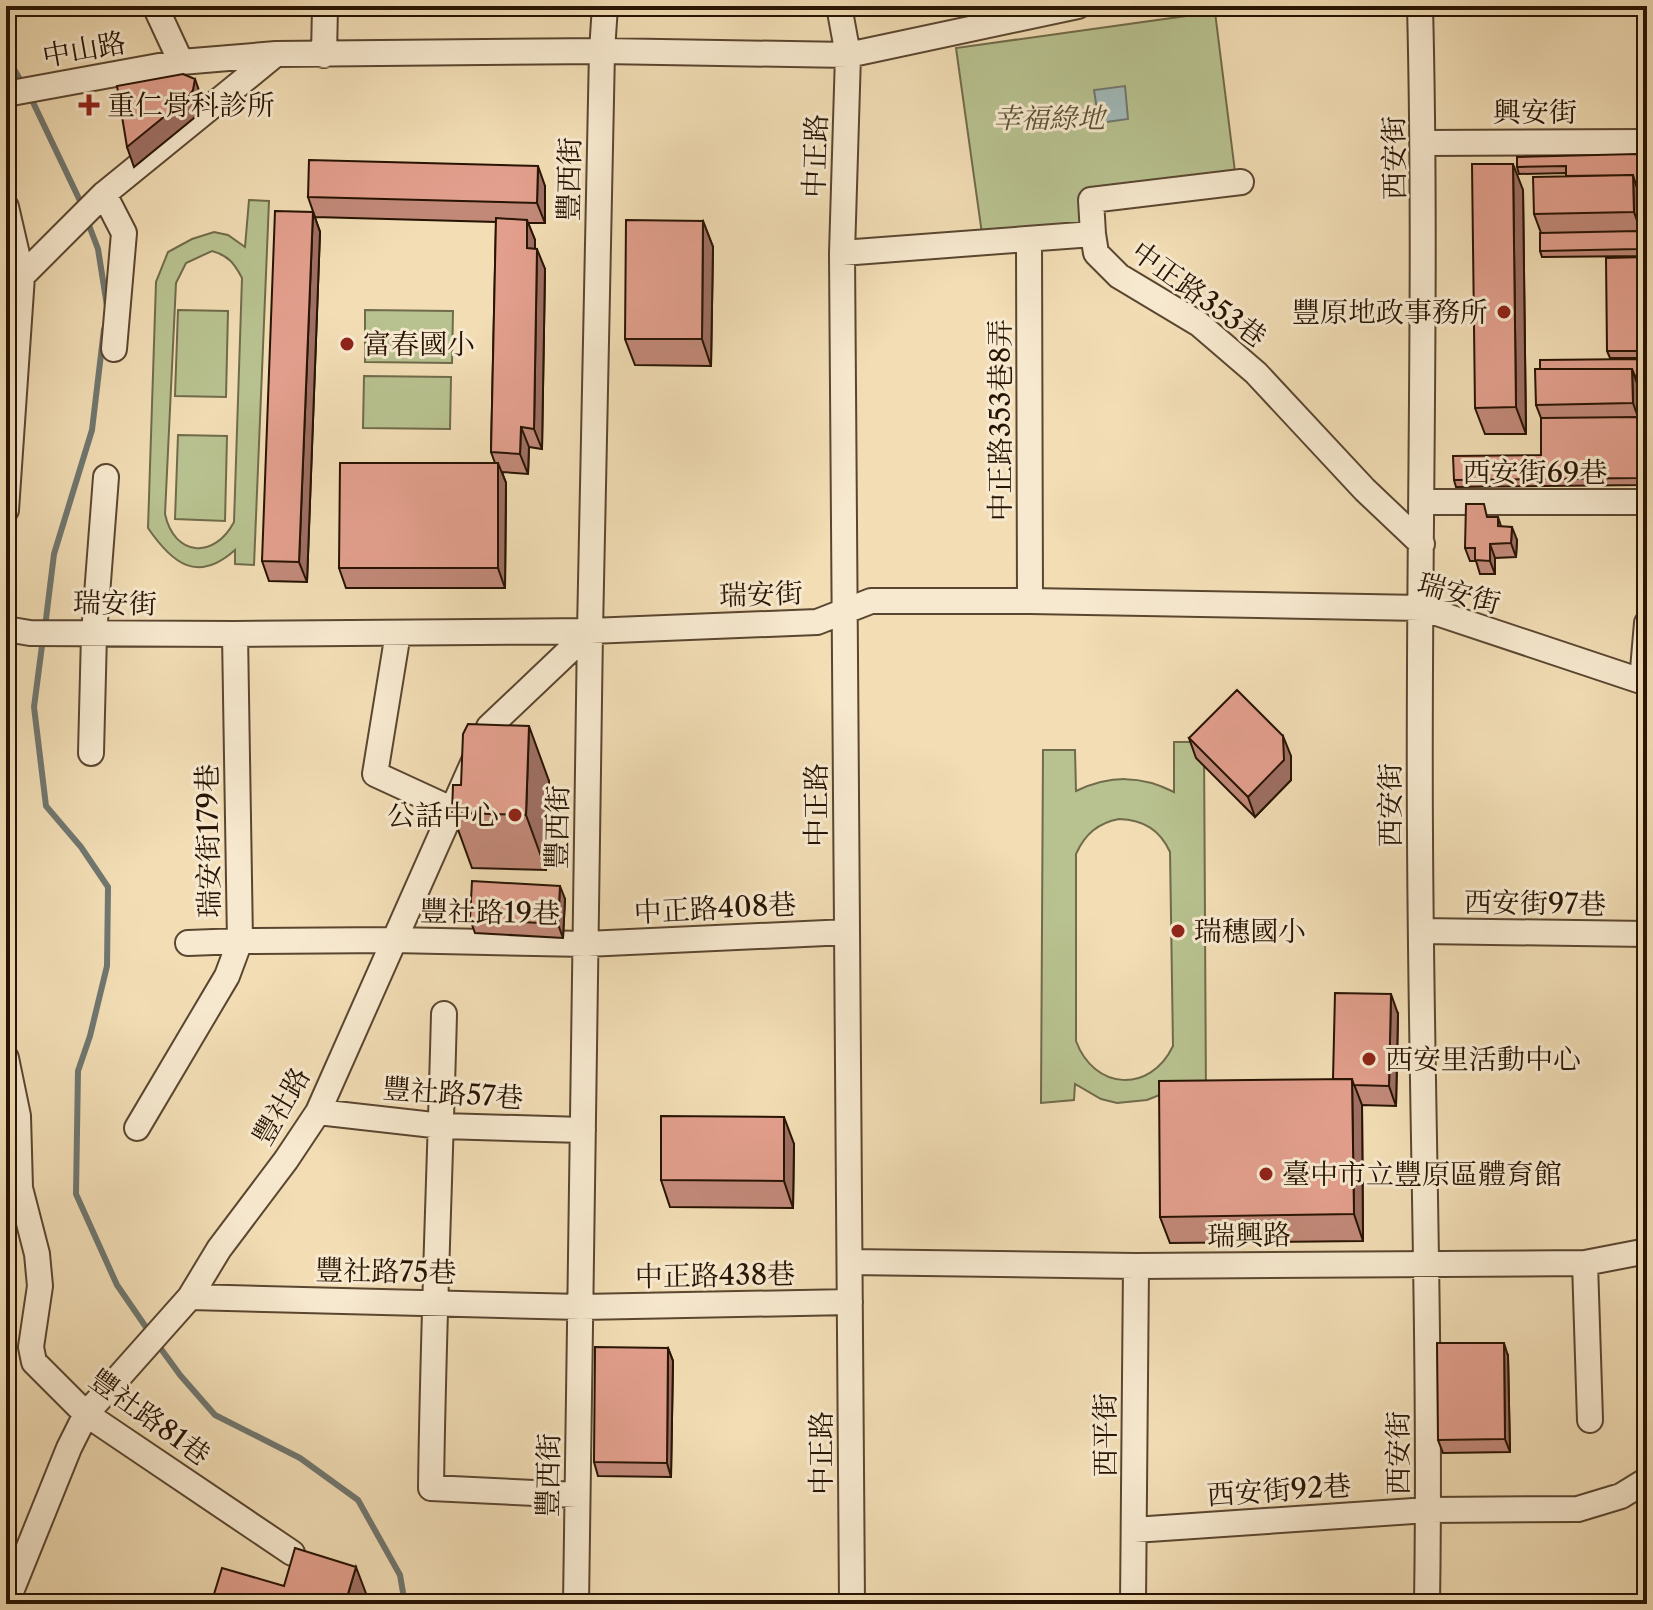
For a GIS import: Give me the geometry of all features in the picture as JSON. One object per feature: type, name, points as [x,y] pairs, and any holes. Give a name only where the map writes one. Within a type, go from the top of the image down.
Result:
[{"type":"street","points":[[155,6],[181,62]]},
{"type":"street","points":[[324,55],[325,6]]},
{"type":"street","name":"豐西街","points":[[576,1604],[590,631],[605,6]]},
{"type":"street","name":"中正路","points":[[839,6],[848,55],[842,253],[852,1604]]},
{"type":"street","name":"中山路","points":[[20,91],[181,62],[276,54],[602,51],[848,55],[1078,6]]},
{"type":"street","name":"西安街","points":[[1420,6],[1424,143],[1420,805],[1427,1263],[1427,1604]]},
{"type":"street","points":[[22,276],[104,194],[276,54]]},
{"type":"street","name":"興安街","points":[[1424,143],[1647,142]]},
{"type":"street","points":[[1093,234],[1091,200],[1241,182]]},
{"type":"street","points":[[104,194],[124,233],[114,349]]},
{"type":"street","points":[[6,207],[22,276],[6,510]]},
{"type":"street","name":"中正路353巷","points":[[842,253],[1093,234],[1096,253],[1119,276],[1199,324],[1256,373],[1365,490],[1422,544]]},
{"type":"street","name":"中正路353巷8弄","points":[[1029,240],[1030,601]]},
{"type":"street","points":[[91,753],[94,634],[106,477]]},
{"type":"street","name":"西安街69巷","points":[[1423,502],[1647,502]]},
{"type":"street","name":"瑞安街","points":[[18,631],[94,634],[590,631],[817,622],[871,601],[1422,608],[1645,682]]},
{"type":"street","points":[[1645,682],[1647,623]]},
{"type":"street","name":"豐社路","points":[[6,1604],[69,1448],[86,1414],[190,1297],[219,1249],[318,1112],[489,727],[590,631]]},
{"type":"street","points":[[398,633],[375,774],[451,809]]},
{"type":"street","name":"瑞安街179巷","points":[[235,634],[240,941],[393,940]]},
{"type":"street","name":"西安街97巷","points":[[1422,931],[1647,934]]},
{"type":"street","name":"中正路408巷","points":[[586,944],[847,932]]},
{"type":"street","name":"豐社路19巷","points":[[393,940],[586,944]]},
{"type":"street","points":[[137,1128],[227,976],[240,941],[188,943]]},
{"type":"street","points":[[444,1014],[431,1488],[577,1495]]},
{"type":"street","name":"豐社路81巷","points":[[6,1058],[18,1116],[20,1188],[37,1254],[40,1286],[31,1347],[34,1362],[86,1414],[292,1553]]},
{"type":"street","name":"豐社路57巷","points":[[318,1112],[442,1126],[583,1130]]},
{"type":"street","name":"瑞興路","points":[[850,1262],[1136,1266],[1585,1263],[1647,1251]]},
{"type":"street","points":[[1585,1263],[1590,1420]]},
{"type":"street","name":"西平街","points":[[1133,1604],[1136,1266]]},
{"type":"street","name":"豐社路75巷","points":[[190,1297],[581,1307]]},
{"type":"street","name":"中正路438巷","points":[[581,1307],[850,1302]]},
{"type":"street","name":"西安街92巷","points":[[1134,1530],[1428,1510],[1578,1509],[1621,1496],[1647,1480]]},
{"type":"green space","name":"幸福綠地","points":[[1215,12],[1235,172],[1085,192],[1086,223],[982,234],[956,48]]},
{"type":"green space","points":[[249,200],[269,201],[254,565],[235,564],[235,550],[209,566],[197,567],[176,559],[148,528],[156,282],[168,252],[192,239],[214,232],[228,235],[245,247]],"holes":[[[212,251],[230,261],[242,278],[234,522],[216,543],[195,548],[177,538],[165,514],[176,283],[186,263]]]},
{"type":"green space","points":[[178,310],[228,311],[226,397],[175,396]]},
{"type":"green space","points":[[365,310],[453,311],[452,363],[365,362]]},
{"type":"green space","points":[[364,376],[451,377],[450,429],[363,428]]},
{"type":"green space","points":[[178,435],[227,436],[225,521],[175,519]]},
{"type":"green space","points":[[1174,742],[1204,742],[1206,1100],[1162,1094],[1147,1100],[1117,1103],[1101,1099],[1075,1084],[1074,1100],[1041,1103],[1043,750],[1075,750],[1076,791],[1101,782],[1125,779],[1150,782],[1174,792]],"holes":[[[1128,820],[1156,832],[1170,852],[1173,1046],[1163,1062],[1151,1072],[1123,1080],[1109,1077],[1096,1069],[1084,1057],[1076,1041],[1076,854],[1088,835],[1105,823]]]},
{"type":"water","points":[[1125,86],[1128,119],[1099,123],[1094,90]]},
{"type":"building","points":[[183,74],[195,79],[193,90],[187,98],[127,147],[117,86]]},
{"type":"building","points":[[1637,154],[1637,188],[1633,175],[1566,176],[1566,166],[1517,167],[1517,157]]},
{"type":"building","points":[[309,160],[538,166],[537,203],[308,197]]},
{"type":"building","name":"豐原地政事務所","points":[[1472,164],[1513,164],[1516,407],[1475,408]]},
{"type":"building","points":[[1633,175],[1634,212],[1534,214],[1533,177]]},
{"type":"building","points":[[275,211],[313,212],[299,562],[262,561]]},
{"type":"building","points":[[496,218],[527,220],[527,248],[537,249],[534,429],[521,427],[520,454],[491,452]]},
{"type":"building","points":[[626,220],[703,221],[702,339],[625,339]]},
{"type":"building","points":[[1638,231],[1638,249],[1540,251],[1540,233]]},
{"type":"building","points":[[1647,257],[1647,351],[1607,351],[1606,258]]},
{"type":"building","points":[[1637,359],[1637,376],[1632,369],[1540,369],[1540,360]]},
{"type":"building","points":[[1535,369],[1632,369],[1633,403],[1536,405]]},
{"type":"building","points":[[1638,417],[1638,478],[1454,480],[1453,456],[1541,455],[1541,418]]},
{"type":"building","points":[[340,463],[498,463],[498,568],[339,568]]},
{"type":"building","points":[[1466,504],[1484,504],[1487,517],[1498,517],[1498,526],[1512,527],[1511,543],[1490,544],[1490,561],[1475,560],[1475,548],[1465,548]]},
{"type":"building","points":[[1237,690],[1283,736],[1284,760],[1248,797],[1189,738]]},
{"type":"building","points":[[468,724],[529,726],[526,815],[452,813],[453,785],[461,785],[463,734]]},
{"type":"building","points":[[472,881],[560,886],[558,924],[470,919]]},
{"type":"building","name":"西安里活動中心","points":[[1335,993],[1391,994],[1389,1086],[1354,1085],[1352,1079],[1333,1079]]},
{"type":"building","name":"臺中市立豐原區體育館","points":[[1352,1079],[1354,1214],[1160,1217],[1159,1081]]},
{"type":"building","points":[[661,1116],[784,1117],[784,1181],[661,1180]]},
{"type":"building","points":[[1437,1343],[1504,1343],[1505,1439],[1438,1440]]},
{"type":"building","points":[[595,1347],[668,1348],[667,1463],[594,1462]]},
{"type":"building","points":[[295,1548],[356,1567],[345,1604],[211,1604],[222,1568],[284,1586]]},
{"type":"waterway","points":[[6,55],[22,83]]},
{"type":"waterway","points":[[30,96],[82,205]]},
{"type":"waterway","points":[[87,220],[98,249],[107,306]]},
{"type":"waterway","points":[[45,627],[54,554],[92,430],[104,329]]},
{"type":"waterway","points":[[43,638],[34,707],[46,806],[81,847],[108,887],[107,966],[78,1071],[76,1194],[117,1285],[150,1333]]},
{"type":"waterway","points":[[156,1342],[215,1415],[300,1458],[358,1500],[400,1575],[405,1604]]},
{"type":"place","name":"重仁骨科診所","points":[[89,105]]},
{"type":"place","name":"豐原地政事務所","points":[[1504,312]]},
{"type":"place","name":"富春國小","points":[[347,344]]},
{"type":"place","name":"公話中心","points":[[515,815]]},
{"type":"place","name":"瑞穗國小","points":[[1178,931]]},
{"type":"place","name":"西安里活動中心","points":[[1369,1059]]},
{"type":"place","name":"臺中市立豐原區體育館","points":[[1266,1174]]}]
